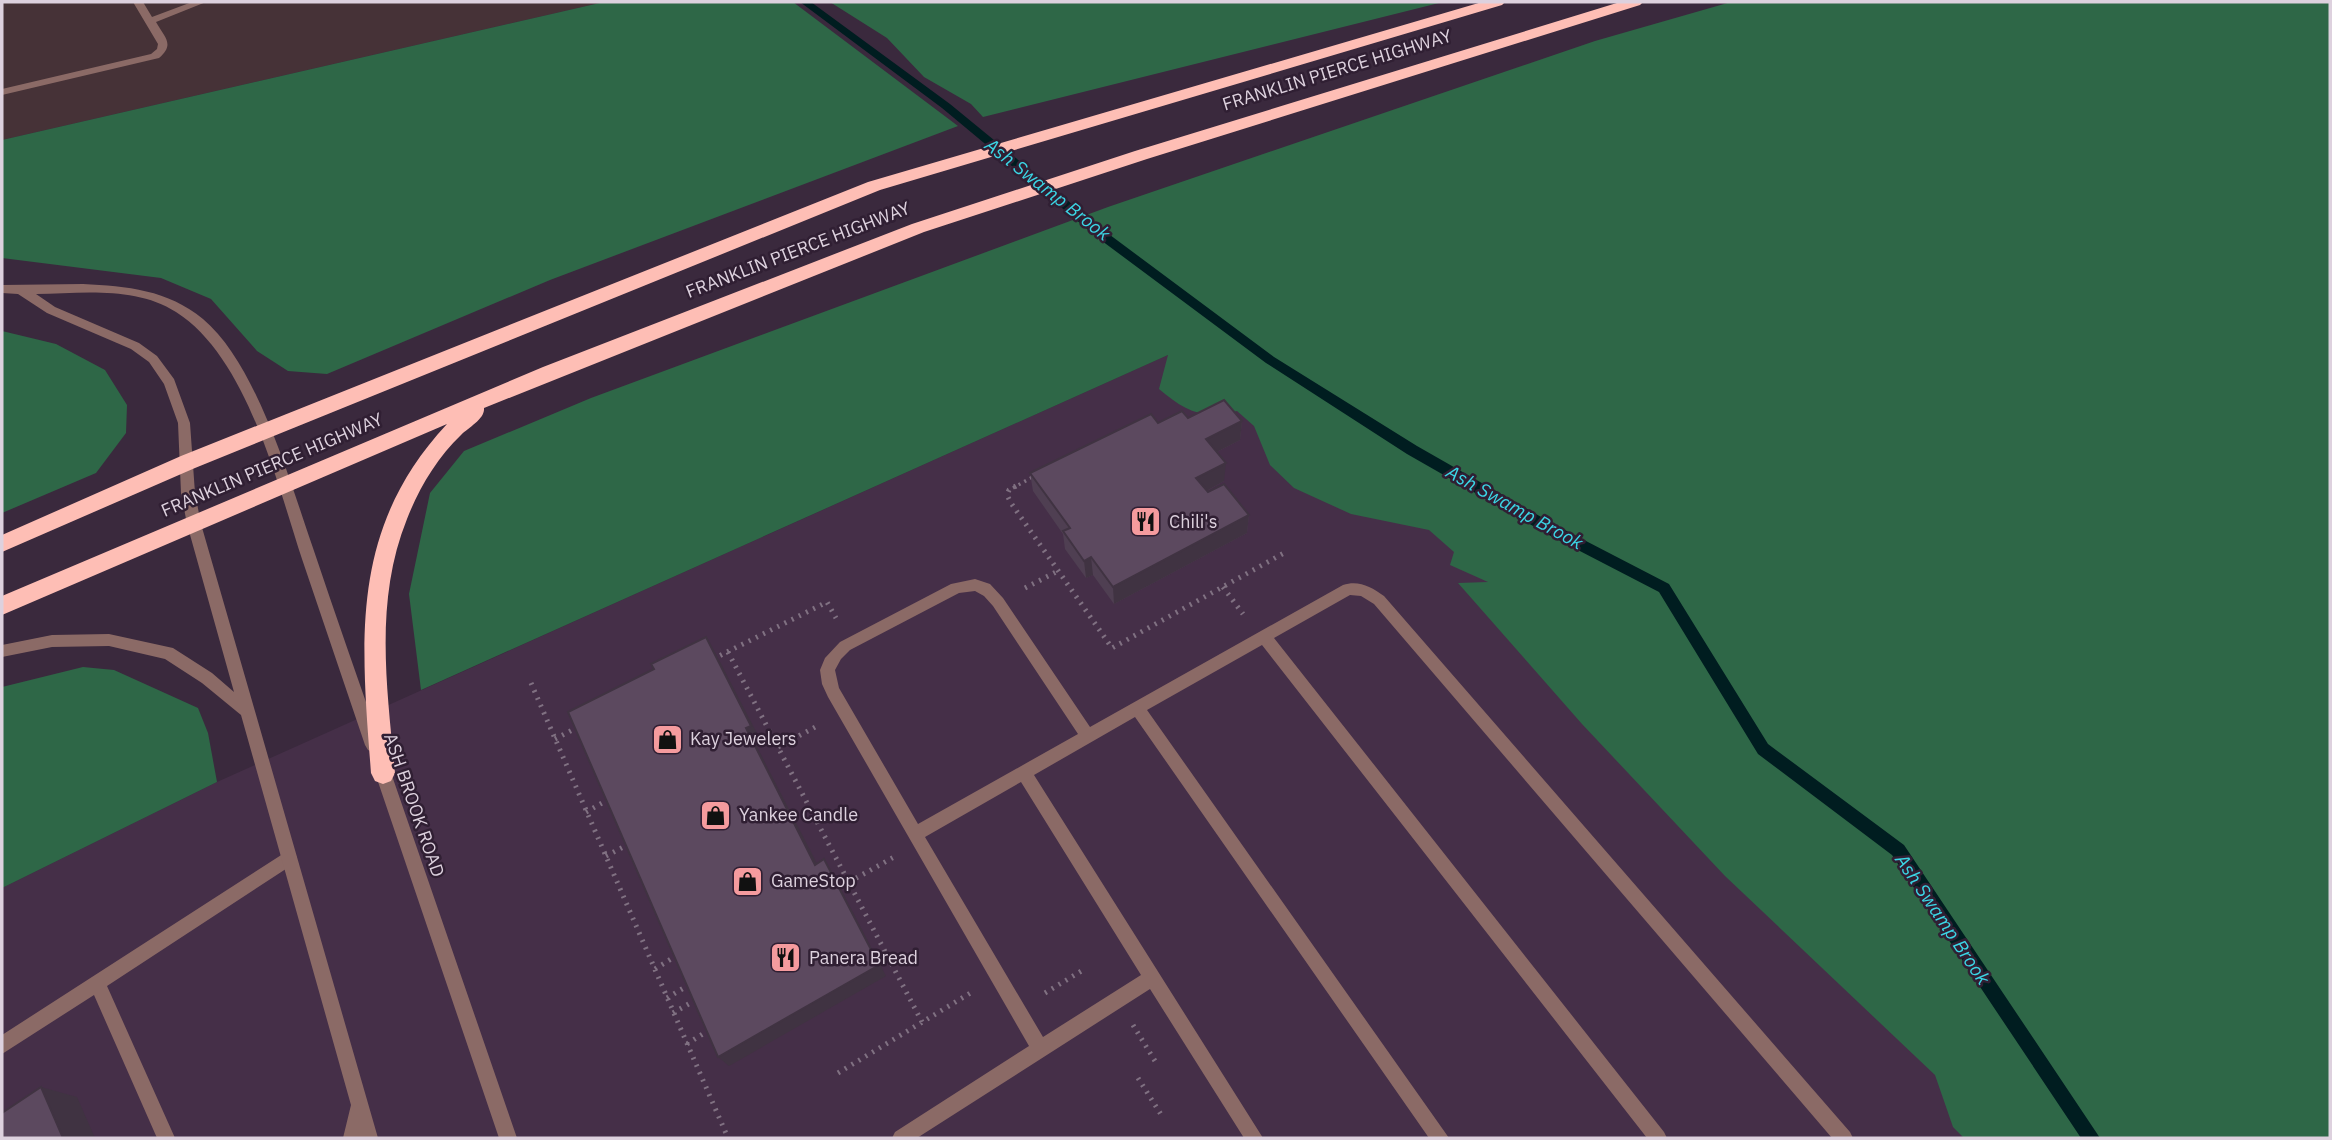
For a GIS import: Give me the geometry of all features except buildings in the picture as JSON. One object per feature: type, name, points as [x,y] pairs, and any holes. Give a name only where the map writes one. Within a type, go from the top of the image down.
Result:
[{"type":"highway","name":"FRANKLIN PIERCE HIGHWAY","points":[[2,544],[188,462],[874,186],[1497,2]]},
{"type":"highway","name":"FRANKLIN PIERCE HIGHWAY","points":[[2,606],[501,392],[918,228],[1141,155],[1634,2]]},
{"type":"highway","points":[[383,774],[375,664],[375,616],[384,557],[404,501],[429,458],[456,425],[501,392]]},
{"type":"street","points":[[2,92],[155,56],[162,50],[163,44],[138,2]]},
{"type":"street","points":[[150,21],[201,2]]},
{"type":"street","name":"ASH BROOK ROAD","points":[[2,289],[22,291],[85,288],[145,292],[170,300],[191,313],[231,361],[266,432],[508,1138]]},
{"type":"street","points":[[22,291],[51,310],[135,346],[153,359],[170,382],[184,423],[188,494],[194,524],[369,1138]]},
{"type":"street","points":[[1040,1049],[828,683],[826,670],[832,656],[851,642],[956,588],[972,583],[983,586],[998,602],[1088,737]]},
{"type":"street","points":[[917,838],[1024,773],[1348,589],[1364,590],[1379,600],[1844,1138]]},
{"type":"street","points":[[1264,636],[1658,1138]]},
{"type":"street","points":[[2,651],[52,641],[109,640],[168,653],[207,678],[248,712]]},
{"type":"street","points":[[1137,708],[1440,1138]]},
{"type":"street","points":[[1024,773],[1254,1138]]},
{"type":"street","points":[[2,1045],[289,858]]},
{"type":"street","points":[[901,1138],[1153,977]]},
{"type":"street","points":[[97,983],[166,1138]]},
{"type":"street","points":[[352,1138],[359,1105]]},
{"type":"path","points":[[1040,473],[1015,485],[1007,495],[1112,648],[1284,553]]},
{"type":"path","points":[[998,602],[1058,570]]},
{"type":"path","points":[[703,664],[827,602],[851,642]]},
{"type":"path","points":[[728,652],[922,1022]]},
{"type":"path","points":[[531,683],[728,1138]]},
{"type":"path","points":[[778,747],[844,711]]},
{"type":"path","points":[[555,738],[592,720]]},
{"type":"path","points":[[586,812],[612,798]]},
{"type":"path","points":[[849,882],[917,838]]},
{"type":"path","points":[[606,856],[631,842]]},
{"type":"path","points":[[655,969],[680,954]]},
{"type":"path","points":[[1018,1010],[1083,970]]},
{"type":"path","points":[[838,1073],[998,977]]},
{"type":"path","points":[[667,998],[692,982]]},
{"type":"path","points":[[673,1013],[699,998]]},
{"type":"path","points":[[1117,999],[1154,1060]]},
{"type":"path","points":[[687,1044],[712,1027]]},
{"type":"path","points":[[1138,1078],[1162,1116]]},
{"type":"shaded area","points":[[2,2],[604,2],[2,140]]},
{"type":"shaded area","points":[[1228,328],[2091,1138],[2,1138],[2,888],[217,782]]},
{"type":"green space","points":[[604,2],[793,2],[958,126],[550,280],[327,374],[288,371],[257,351],[211,299],[161,278],[2,258],[2,140]]},
{"type":"green space","points":[[830,2],[1443,2],[983,117],[971,104],[924,77],[887,38]]},
{"type":"green space","points":[[1731,2],[2330,2],[2330,1138],[1964,1138],[1953,1127],[1935,1075],[1725,876],[1582,724],[1458,583],[1488,582],[1450,565],[1454,552],[1429,530],[1351,514],[1294,488],[1270,465],[1254,426],[1237,411],[1225,414],[1195,412],[1177,403],[1159,389],[1168,355],[421,690],[409,594],[430,493],[464,451],[591,398],[1108,207],[1595,41]]},
{"type":"green space","points":[[2,331],[56,344],[105,370],[127,405],[126,433],[96,473],[2,513]]},
{"type":"green space","points":[[83,667],[114,670],[198,708],[208,733],[217,782],[2,888],[2,687]]},
{"type":"waterway","name":"Ash Swamp Brook","points":[[805,2],[946,106],[1102,235],[1270,360],[1412,450],[1552,530],[1664,588],[1763,749],[1898,850],[2091,1138]]},
{"type":"place","name":"Chili's","points":[[1146,522]]},
{"type":"place","name":"Kay Jewelers","points":[[667,739]]},
{"type":"place","name":"Yankee Candle","points":[[716,815]]},
{"type":"place","name":"GameStop","points":[[748,881]]},
{"type":"place","name":"Panera Bread","points":[[786,958]]}]
